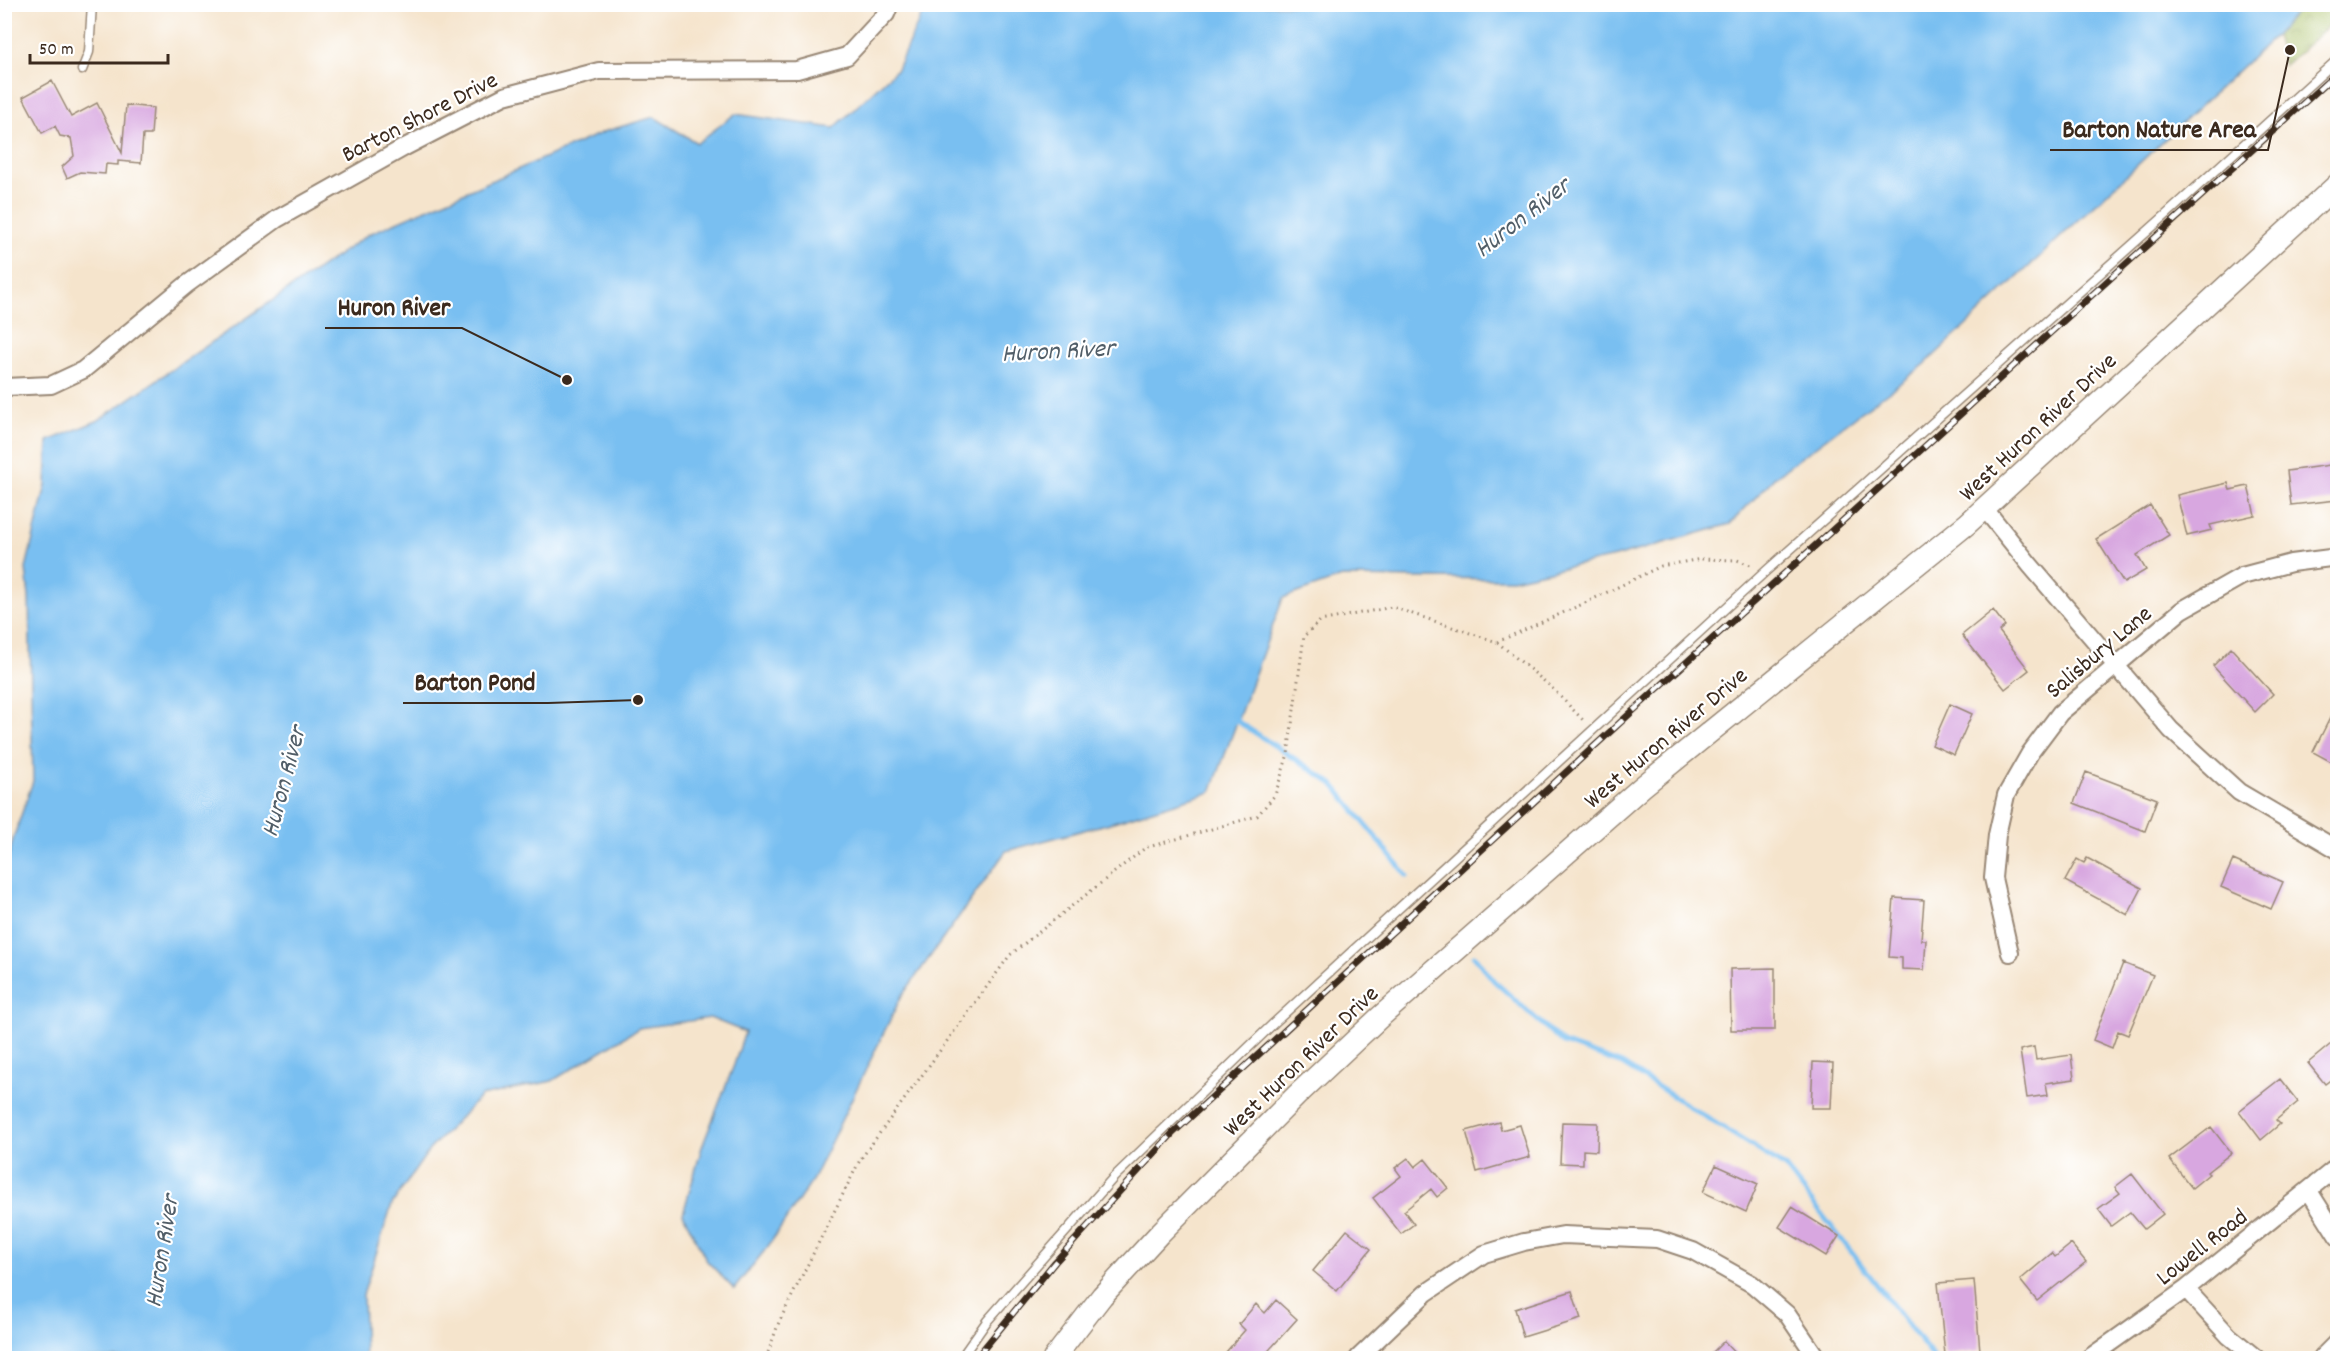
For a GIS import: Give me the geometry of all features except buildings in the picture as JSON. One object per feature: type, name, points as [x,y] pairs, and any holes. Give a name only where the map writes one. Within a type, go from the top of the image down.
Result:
[{"type":"street","name":"Barton Shore Drive","points":[[4,387],[51,385],[83,370],[186,285],[277,219],[405,147],[504,96],[599,71],[797,70],[847,56],[886,14],[890,4]]},
{"type":"street","name":"West Huron River Drive","points":[[1054,1359],[1102,1296],[1160,1233],[1297,1095],[1379,1018],[1642,787],[1985,508],[2337,184]]},
{"type":"street","points":[[1985,508],[2030,565],[2171,730],[2238,792],[2337,850]]},
{"type":"street","name":"Salisbury Lane","points":[[2010,953],[1993,878],[1997,835],[2006,795],[2030,753],[2060,712],[2182,610],[2242,576],[2291,562],[2337,557]]},
{"type":"street","name":"Lowell Road","points":[[2089,1359],[2186,1289],[2337,1166]]},
{"type":"street","points":[[2309,1191],[2337,1237]]},
{"type":"street","points":[[1358,1359],[1425,1293],[1484,1254],[1524,1242],[1563,1235],[1657,1239],[1693,1251],[1752,1284],[1786,1314],[1817,1359]]},
{"type":"street","points":[[2186,1289],[2229,1336],[2256,1359]]},
{"type":"street","points":[[2321,1359],[2337,1341]]},
{"type":"lane","points":[[82,70],[89,52],[92,4]]},
{"type":"lane","points":[[961,1359],[987,1321],[1114,1177],[1274,1023],[1766,571],[2177,206],[2337,59]]},
{"type":"path","points":[[1497,642],[1661,566],[1701,559],[1737,560],[1766,571]]},
{"type":"path","points":[[766,1359],[779,1322],[860,1160],[1010,955],[1145,848],[1257,816],[1275,795],[1288,754],[1304,636],[1320,621],[1392,607],[1497,642],[1550,686],[1593,730]]},
{"type":"green space","points":[[2302,5],[2337,5],[2337,18],[2284,66],[2276,35]]},
{"type":"water","points":[[926,5],[2302,5],[2276,35],[1924,365],[1775,477],[1730,524],[1615,557],[1512,579],[1342,577],[1283,598],[1211,792],[1110,823],[1006,851],[901,997],[813,1179],[769,1245],[734,1289],[707,1261],[683,1214],[702,1147],[745,1032],[710,1018],[639,1028],[552,1081],[481,1096],[429,1150],[392,1204],[363,1295],[365,1358],[5,1358],[4,875],[14,836],[33,781],[29,597],[26,568],[46,485],[48,441],[97,421],[369,234],[606,131],[654,117],[697,143],[735,114],[834,128],[897,69]]},
{"type":"waterway","points":[[1236,716],[1237,721],[1333,784],[1407,876]]},
{"type":"waterway","points":[[1474,956],[1494,981],[1563,1043],[1622,1064],[1785,1167],[1934,1358]]},
{"type":"railway","points":[[976,1358],[1055,1262],[1173,1133],[1635,709],[2338,72]]},
{"type":"place","name":"Barton Nature Area","points":[[2290,50]]},
{"type":"place","name":"Huron River","points":[[567,380]]},
{"type":"place","name":"Barton Pond","points":[[638,700]]}]
